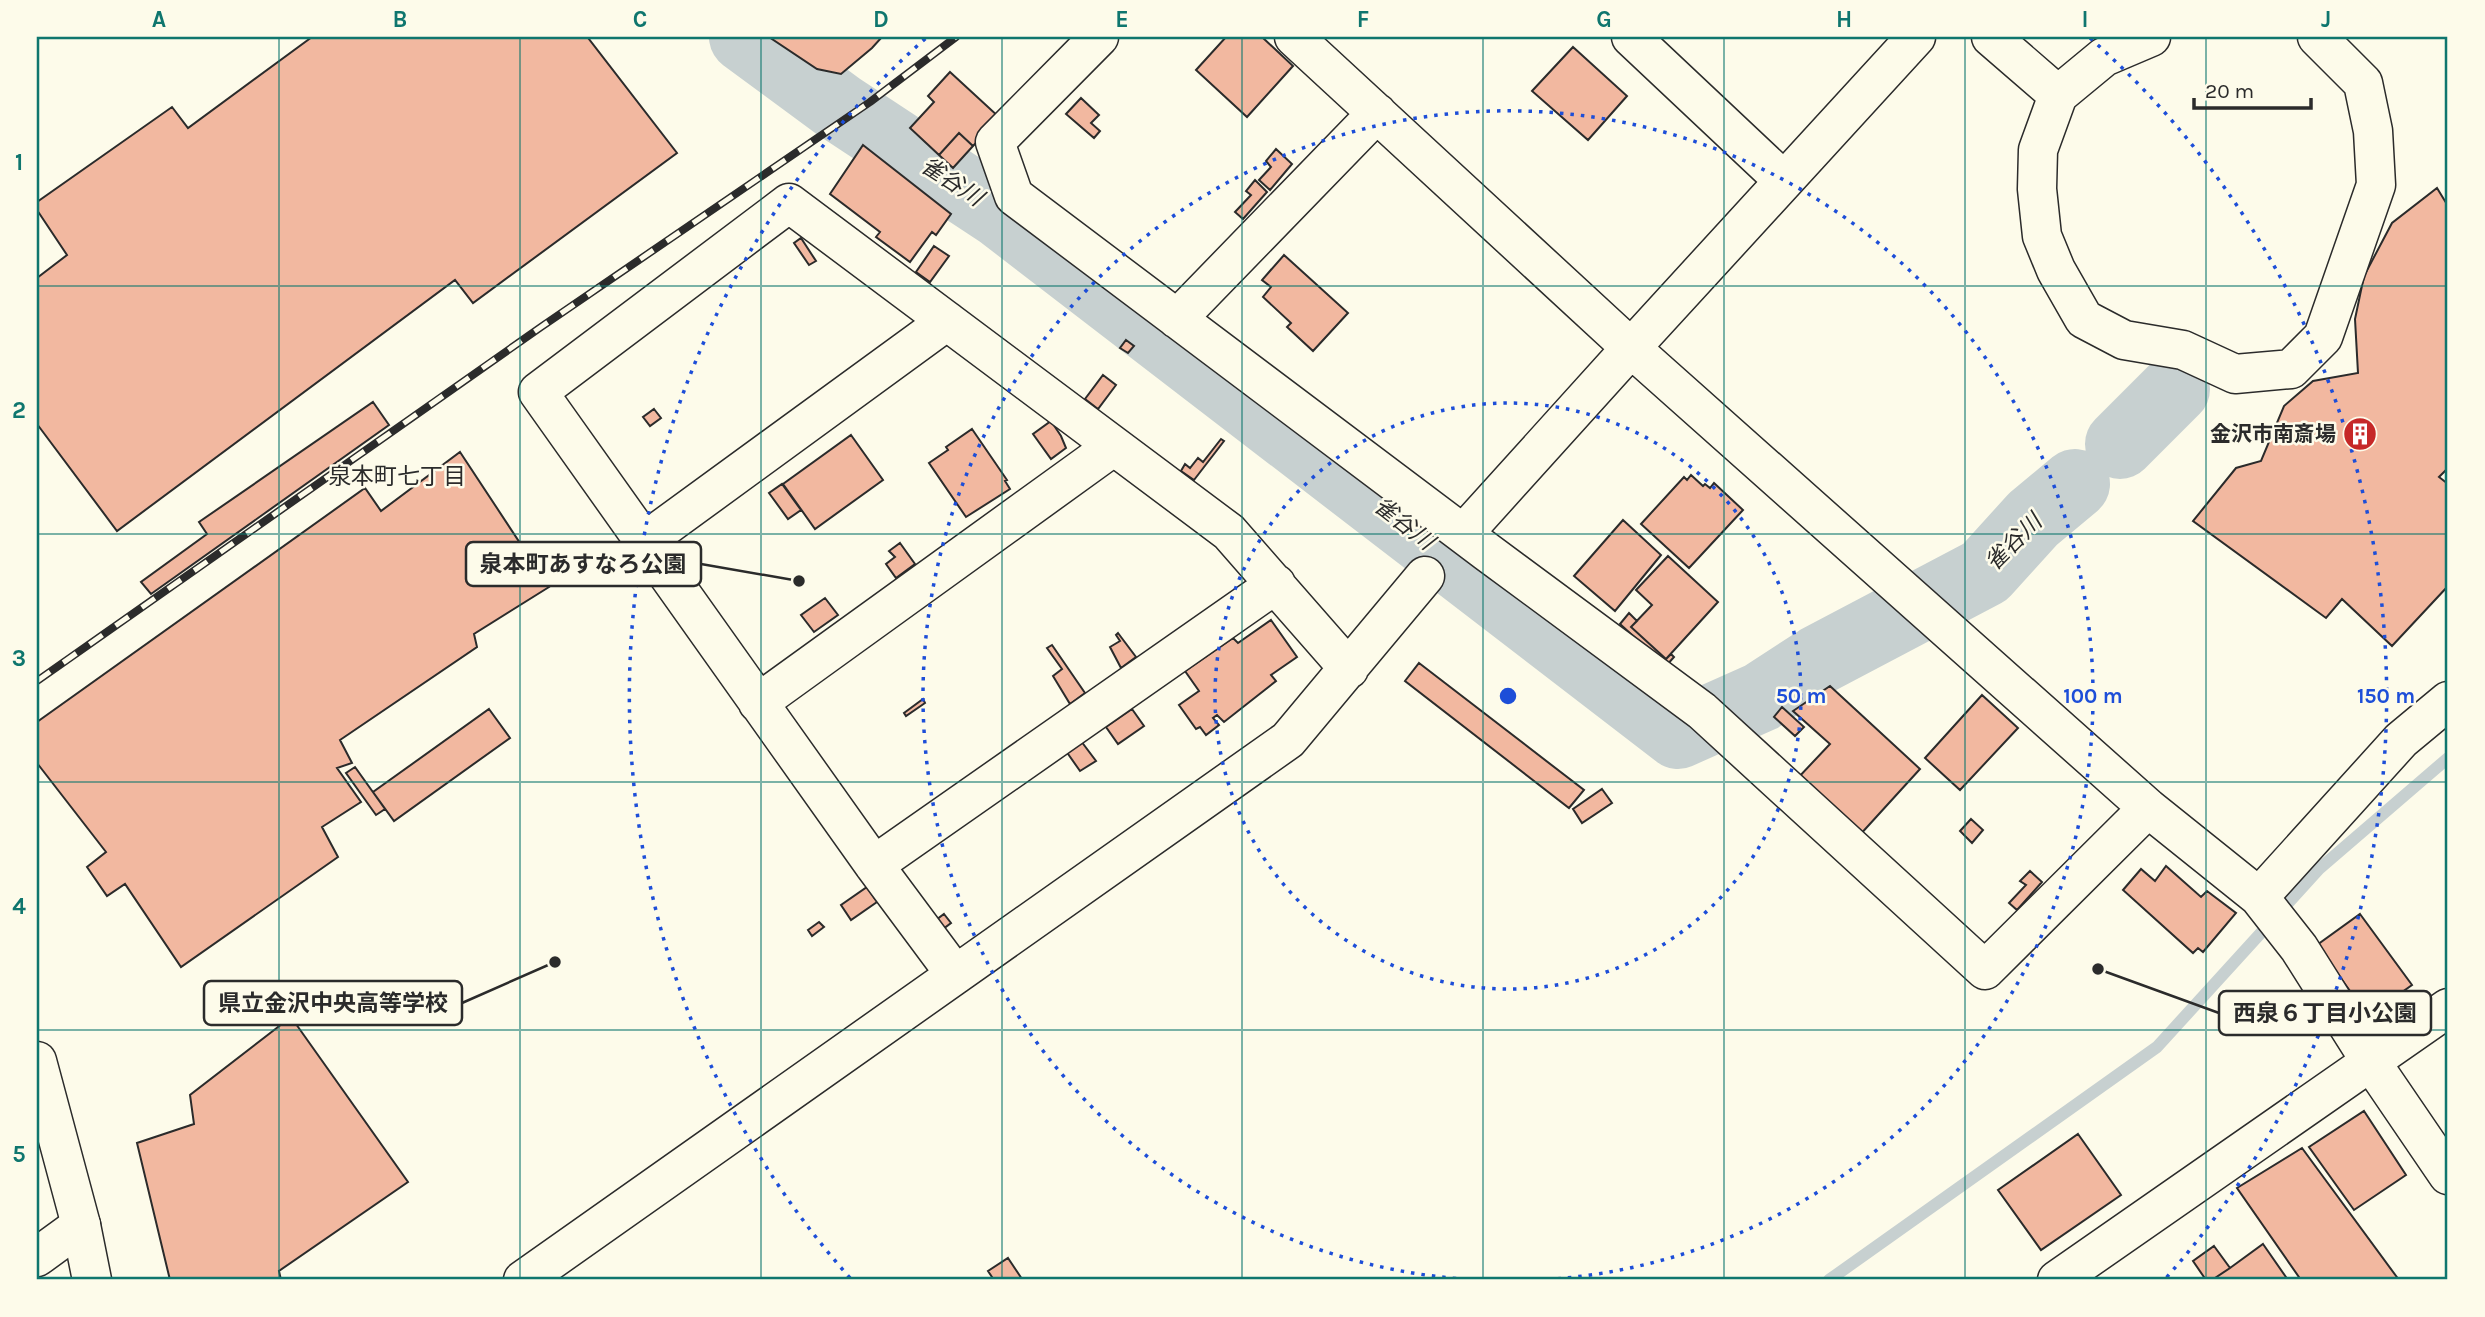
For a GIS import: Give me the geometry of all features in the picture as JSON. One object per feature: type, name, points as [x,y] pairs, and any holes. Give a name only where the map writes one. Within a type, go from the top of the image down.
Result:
[{"type":"street","points":[[1099,37],[995,142],[1014,196],[1716,724],[1985,970],[2148,808]]},
{"type":"street","points":[[1296,37],[1631,348],[2148,808],[2266,904],[2300,948],[2371,1062],[2448,1175]]},
{"type":"street","points":[[1631,37],[1784,181]]},
{"type":"street","points":[[1463,534],[1916,37]]},
{"type":"street","points":[[1991,37],[2058,95]]},
{"type":"street","points":[[2151,37],[2104,57],[2058,95],[2038,150],[2037,189],[2042,236],[2056,270],[2084,319],[2124,340],[2183,350],[2235,374],[2291,369],[2323,337],[2376,186],[2373,131],[2363,83],[2317,37]]},
{"type":"street","points":[[1177,319],[1377,113]]},
{"type":"street","points":[[955,974],[874,865],[538,392],[789,203],[1229,533],[1349,669]]},
{"type":"street","points":[[644,542],[947,321]]},
{"type":"street","points":[[758,703],[1114,446]]},
{"type":"street","points":[[523,1280],[1289,740],[1425,576]]},
{"type":"street","points":[[874,865],[1276,584]]},
{"type":"street","points":[[2266,904],[2401,740],[2448,701]]},
{"type":"street","points":[[2057,1280],[2448,1008]]},
{"type":"street","points":[[37,1062],[81,1225],[92,1280]]},
{"type":"street","points":[[37,1257],[81,1225]]},
{"type":"building","points":[[312,37],[591,37],[589,39],[677,153],[473,303],[455,280],[117,531],[37,424],[37,278],[67,255],[37,210],[37,202],[172,107],[188,128]]},
{"type":"building","points":[[769,37],[882,37],[841,74],[817,69]]},
{"type":"building","points":[[1226,37],[1262,37],[1293,66],[1247,117],[1196,70]]},
{"type":"building","points":[[1573,47],[1627,96],[1588,140],[1532,91]]},
{"type":"building","points":[[950,72],[1000,118],[973,146],[959,133],[939,155],[910,128],[934,102],[928,96]]},
{"type":"building","points":[[1081,98],[1099,115],[1091,123],[1100,131],[1094,138],[1066,114]]},
{"type":"building","points":[[959,133],[973,146],[953,168],[939,155]]},
{"type":"building","points":[[863,145],[951,214],[936,235],[932,232],[910,262],[876,237],[880,232],[830,194]]},
{"type":"building","points":[[1276,149],[1292,164],[1270,190],[1259,180],[1271,167],[1266,161]]},
{"type":"building","points":[[1255,180],[1267,192],[1243,219],[1235,212],[1251,195],[1246,191]]},
{"type":"building","name":"金沢市南斎場","points":[[2437,188],[2448,206],[2448,468],[2439,477],[2448,484],[2448,586],[2392,646],[2342,599],[2326,618],[2193,521],[2236,468],[2261,461],[2284,406],[2313,381],[2358,373],[2355,319],[2364,276],[2392,223]]},
{"type":"building","points":[[801,238],[816,261],[809,265],[794,243]]},
{"type":"building","points":[[934,246],[949,256],[930,282],[916,272]]},
{"type":"building","points":[[1284,255],[1348,313],[1313,351],[1287,327],[1291,323],[1263,297],[1271,287],[1262,280]]},
{"type":"building","points":[[1126,340],[1134,346],[1128,353],[1120,348]]},
{"type":"building","points":[[1103,375],[1116,385],[1098,409],[1085,399]]},
{"type":"building","points":[[373,402],[389,425],[151,594],[141,582],[207,534],[199,522]]},
{"type":"building","points":[[654,409],[661,418],[650,426],[643,417]]},
{"type":"building","points":[[1051,421],[1066,448],[1051,459],[1033,434]]},
{"type":"building","points":[[972,429],[1007,480],[1005,481],[1010,489],[966,517],[929,463]]},
{"type":"building","points":[[851,435],[883,480],[815,529],[783,484]]},
{"type":"building","points":[[1221,439],[1224,441],[1194,480],[1181,471],[1185,464],[1190,468],[1198,458],[1203,462]]},
{"type":"building","points":[[460,452],[549,587],[474,634],[477,647],[340,740],[352,763],[337,768],[361,802],[322,827],[338,857],[181,967],[125,884],[107,896],[87,867],[106,852],[37,763],[37,722],[365,488],[381,511]]},
{"type":"building","points":[[1691,475],[1703,486],[1705,484],[1710,488],[1714,483],[1743,510],[1689,568],[1641,524],[1684,477],[1687,480]]},
{"type":"building","points":[[782,484],[801,510],[788,519],[769,493]]},
{"type":"building","points":[[1623,520],[1661,555],[1615,611],[1574,576]]},
{"type":"building","points":[[900,543],[915,564],[896,578],[886,564],[895,557],[889,551]]},
{"type":"building","points":[[1668,556],[1718,602],[1666,659],[1631,627],[1652,605],[1636,590]]},
{"type":"building","points":[[825,598],[838,615],[814,632],[801,615]]},
{"type":"building","points":[[1629,613],[1637,621],[1631,627],[1666,659],[1671,654],[1674,657],[1666,666],[1620,624]]},
{"type":"building","points":[[1271,620],[1297,657],[1271,675],[1276,681],[1224,722],[1217,715],[1213,718],[1219,725],[1206,735],[1200,727],[1196,729],[1179,705],[1199,691],[1185,671],[1233,638],[1238,643]]},
{"type":"building","points":[[1118,633],[1136,657],[1121,668],[1110,647],[1120,641],[1116,635]]},
{"type":"building","points":[[1052,645],[1085,693],[1070,704],[1053,676],[1062,669],[1047,648]]},
{"type":"building","points":[[1419,663],[1584,790],[1569,808],[1405,681]]},
{"type":"building","points":[[1830,686],[1920,769],[1858,837],[1796,780],[1830,744],[1793,711]]},
{"type":"building","points":[[1982,695],[2018,728],[1960,790],[1925,758]]},
{"type":"building","points":[[923,699],[925,703],[906,716],[904,713]]},
{"type":"building","points":[[1782,707],[1804,727],[1795,736],[1774,717]]},
{"type":"building","points":[[489,709],[510,738],[394,821],[373,792]]},
{"type":"building","points":[[1132,709],[1144,726],[1118,744],[1106,727]]},
{"type":"building","points":[[1081,741],[1096,761],[1080,771],[1066,751]]},
{"type":"building","points":[[355,767],[385,809],[376,815],[346,773]]},
{"type":"building","points":[[1602,789],[1612,803],[1582,823],[1573,809]]},
{"type":"building","points":[[1971,819],[1983,830],[1972,843],[1960,831]]},
{"type":"building","points":[[2166,866],[2201,897],[2207,891],[2236,913],[2203,952],[2198,948],[2193,953],[2123,890],[2141,869],[2155,881]]},
{"type":"building","points":[[2030,871],[2042,882],[2017,910],[2009,903],[2026,885],[2020,881]]},
{"type":"building","points":[[867,887],[877,902],[851,920],[841,905]]},
{"type":"building","points":[[944,914],[951,923],[943,929],[936,920]]},
{"type":"building","points":[[2360,914],[2412,985],[2368,1016],[2317,945]]},
{"type":"building","points":[[819,922],[824,927],[812,936],[808,930]]},
{"type":"building","points":[[291,1017],[408,1182],[279,1271],[281,1280],[170,1280],[137,1143],[194,1124],[190,1095]]},
{"type":"building","points":[[2364,1111],[2406,1175],[2354,1210],[2309,1147]]},
{"type":"building","points":[[2078,1134],[2121,1195],[2041,1250],[1998,1190]]},
{"type":"building","points":[[2302,1148],[2399,1280],[2301,1280],[2237,1188]]},
{"type":"building","points":[[2263,1244],[2288,1280],[2212,1280],[2230,1268]]},
{"type":"building","points":[[2214,1246],[2230,1268],[2212,1280],[2206,1280],[2193,1261]]},
{"type":"building","points":[[1008,1258],[1022,1279],[994,1280],[988,1271]]},
{"type":"waterway","name":"雀谷川","points":[[744,37],[839,107],[1000,213],[1678,734],[1761,697],[1818,660],[1985,572],[2033,519],[2075,484]]},
{"type":"waterway","name":"雀谷川","points":[[2120,444],[2175,389]]},
{"type":"waterway","points":[[1829,1280],[2157,1047],[2319,869],[2448,758]]},
{"type":"railway","points":[[37,681],[541,327],[870,102],[956,37]]},
{"type":"place","name":"金沢市南斎場","points":[[2360,434]]},
{"type":"place","name":"泉本町あすなろ公園","points":[[799,581]]},
{"type":"place","name":"県立金沢中央高等学校","points":[[555,962]]},
{"type":"place","name":"西泉６丁目小公園","points":[[2098,969]]},
{"type":"district","name":"泉本町七丁目","points":[[397,476]]}]
